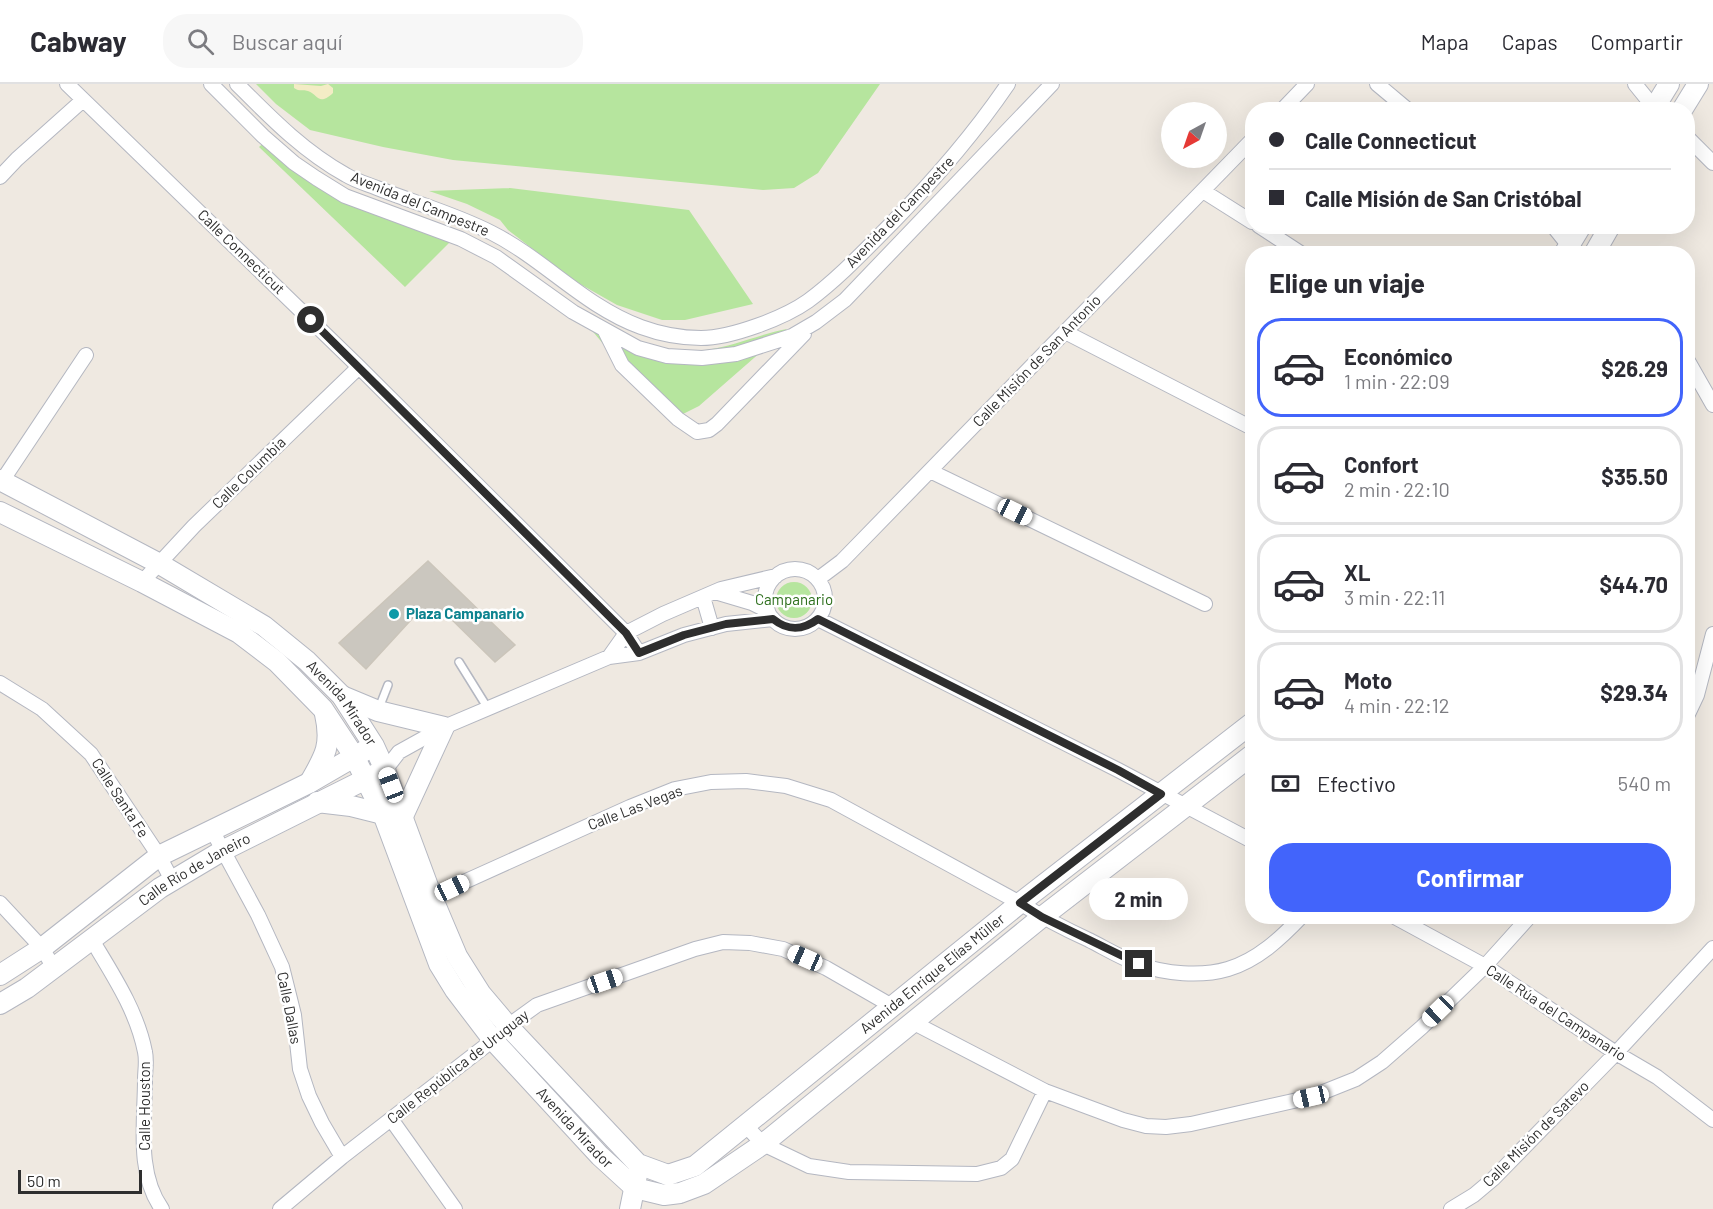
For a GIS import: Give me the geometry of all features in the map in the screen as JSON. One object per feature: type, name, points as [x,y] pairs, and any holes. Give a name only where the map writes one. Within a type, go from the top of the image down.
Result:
[{"type":"main road","points":[[1659,102],[1669,84]]},
{"type":"main road","points":[[1687,102],[1698,84]]},
{"type":"main road","name":"Avenida Mirador","points":[[1,482],[158,563],[264,626],[307,661],[342,696],[374,746],[403,816],[439,964],[455,990],[493,1040],[600,1156],[635,1188]]},
{"type":"main road","name":"Avenida Mirador","points":[[0,512],[142,582],[238,633],[277,662],[323,709],[354,756],[424,900],[481,994],[508,1026],[638,1164],[668,1175]]},
{"type":"main road","points":[[342,696],[378,711],[444,727],[403,816]]},
{"type":"main road","points":[[309,783],[326,751],[329,732],[323,709]]},
{"type":"main road","name":"Avenida Enrique Elías Müller","points":[[668,1175],[695,1166],[1020,903],[1245,728]]},
{"type":"main road","name":"Calle Río de Janeiro","points":[[0,975],[42,948],[159,856],[309,783],[374,746]]},
{"type":"main road","name":"Avenida Enrique Elías Müller","points":[[662,1202],[704,1184],[763,1144],[1042,917],[1245,760]]},
{"type":"main road","name":"Calle Río de Janeiro","points":[[0,1004],[54,968],[172,880],[222,851],[385,770]]},
{"type":"main road","points":[[317,802],[351,806],[383,814]]},
{"type":"main road","name":"Avenida Mirador","points":[[630,1209],[638,1164]]},
{"type":"main road","points":[[635,1188],[662,1202],[668,1175]]},
{"type":"street","name":"Calle Connecticut","points":[[67,84],[359,368],[626,633],[639,653]]},
{"type":"street","name":"Avenida del Campestre","points":[[211,84],[263,136],[294,163],[345,196],[461,239],[496,257],[573,312],[638,348],[667,356],[702,358],[736,354],[792,336],[816,322],[845,300],[1052,84]]},
{"type":"street","name":"Avenida del Campestre","points":[[237,84],[279,127],[307,151],[348,176],[470,222],[494,234],[519,249],[584,297],[640,327],[671,336],[703,338],[755,326],[807,302],[854,261],[962,147],[1008,84]]},
{"type":"street","points":[[1290,102],[1307,84]]},
{"type":"street","points":[[1377,84],[1398,102]]},
{"type":"street","points":[[1635,84],[1649,102]]},
{"type":"street","points":[[0,177],[83,99]]},
{"type":"street","points":[[1695,145],[1713,163]]},
{"type":"street","name":"Calle Misión de San Antonio","points":[[818,579],[842,561],[1245,147]]},
{"type":"street","points":[[1203,191],[1245,218]]},
{"type":"street","points":[[403,219],[408,200]]},
{"type":"street","points":[[1271,234],[1290,246]]},
{"type":"street","points":[[828,284],[845,300]]},
{"type":"street","points":[[573,312],[584,297]]},
{"type":"street","name":"Avenida del Campestre","points":[[605,331],[622,365],[678,419],[697,432],[703,432],[717,424],[816,322]]},
{"type":"street","points":[[1065,332],[1245,424]]},
{"type":"street","points":[[1,482],[86,355]]},
{"type":"street","name":"Calle Columbia","points":[[142,582],[194,526],[359,368]]},
{"type":"street","points":[[1695,374],[1713,405]]},
{"type":"street","points":[[930,471],[1205,604]]},
{"type":"street","points":[[609,657],[626,633],[663,614],[709,594],[776,576],[784,571],[802,570],[818,579],[825,595],[822,612],[818,619],[800,629],[781,625],[752,603],[709,594]]},
{"type":"street","points":[[770,615],[766,592],[776,576]]},
{"type":"street","points":[[709,594],[712,628]]},
{"type":"street","name":"Calle Río de Janeiro","points":[[385,770],[399,752],[444,727],[609,657],[639,653],[684,635],[770,615]]},
{"type":"street","points":[[818,619],[1118,770],[1245,837]]},
{"type":"street","points":[[1695,699],[1713,634]]},
{"type":"street","name":"Calle Santa Fe","points":[[0,683],[42,709],[91,753],[159,856],[172,880]]},
{"type":"street","points":[[374,746],[399,752]]},
{"type":"street","name":"Calle Las Vegas","points":[[424,900],[620,811],[675,789],[711,782],[746,781],[786,786],[831,800],[1042,917],[1139,964],[1174,973],[1204,973],[1229,969],[1255,957],[1280,939],[1294,924]]},
{"type":"street","name":"Calle Dallas","points":[[212,830],[258,915],[282,967],[294,1015],[300,1070],[318,1114],[342,1157]]},
{"type":"street","points":[[0,903],[42,948],[54,968]]},
{"type":"street","name":"Calle Rúa del Campanario","points":[[1408,924],[1485,966],[1616,1053],[1657,1077],[1713,1120]]},
{"type":"street","points":[[914,1023],[1045,1091],[1123,1120],[1146,1126],[1166,1127],[1191,1124],[1311,1097],[1356,1079],[1382,1062],[1485,966],[1523,924]]},
{"type":"street","name":"Calle Houston","points":[[92,940],[122,992],[136,1022],[145,1054],[147,1176],[151,1191],[162,1209]]},
{"type":"street","name":"Calle República de Uruguay","points":[[280,1209],[342,1157],[537,1005],[695,949],[723,942],[750,943],[783,949],[826,968],[892,1006]]},
{"type":"street","name":"Calle Misión de Satevo","points":[[1451,1209],[1474,1195],[1493,1179],[1616,1053],[1713,948]]},
{"type":"street","points":[[746,1126],[763,1144],[809,1167],[849,1172],[988,1173],[1001,1168],[1012,1159],[1045,1091]]},
{"type":"street","points":[[391,1119],[455,1209]]},
{"type":"lane","points":[[459,662],[487,707]]},
{"type":"lane","points":[[378,711],[388,685]]},
{"type":"green space","points":[[256,84],[880,84],[818,173],[794,188],[763,190],[453,160],[383,147],[310,130],[276,104]]},
{"type":"green space","points":[[268,139],[328,183],[457,235],[405,287],[259,147]]},
{"type":"green space","points":[[510,188],[689,210],[753,304],[685,320],[662,320],[617,305],[573,280],[508,230],[500,220],[467,204],[429,191]]},
{"type":"green space","points":[[589,327],[631,343],[677,351],[716,348],[787,329],[699,406],[681,415],[625,370]]},
{"type":"green space","name":"Campanario","points":[[794,582],[807,587],[812,600],[807,613],[794,618],[781,613],[776,600],[781,587]]},
{"type":"sand","points":[[294,84],[321,86],[328,84],[333,88],[333,93],[321,99],[308,91],[294,88]]},
{"type":"building","name":"Plaza Campanario","points":[[428,561],[515,645],[495,662],[444,612],[440,616],[434,610],[428,616],[421,609],[366,669],[339,643]]},
{"type":"place","name":"Plaza Campanario","points":[[394,614]]},
{"type":"route","points":[[311,320],[626,633],[639,653],[684,635],[726,624],[773,619],[781,625],[800,629],[818,619],[1118,770],[1161,794],[1020,903],[1042,917],[1139,964]]}]
